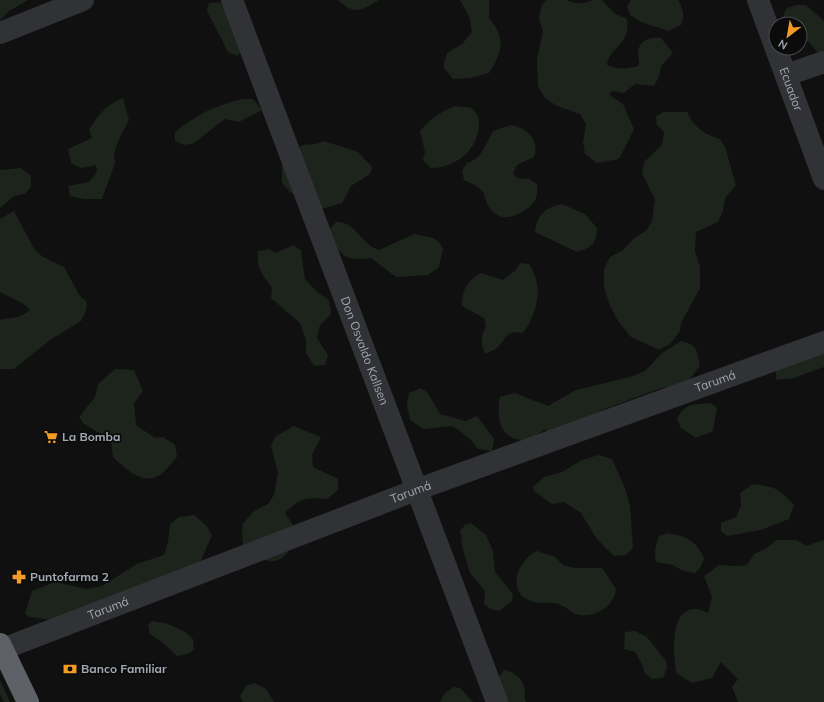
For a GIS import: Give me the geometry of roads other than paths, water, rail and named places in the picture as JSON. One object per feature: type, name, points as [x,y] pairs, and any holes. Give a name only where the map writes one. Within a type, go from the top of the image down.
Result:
[{"type":"highway","points":[[1,648],[28,702]]},
{"type":"street","points":[[0,33],[83,0]]},
{"type":"street","name":"Don Osvaldo Kallsen","points":[[232,0],[497,702]]},
{"type":"street","name":"Ecuador","points":[[758,0],[824,179]]},
{"type":"street","points":[[786,75],[824,62]]},
{"type":"street","name":"Tarumá","points":[[1,648],[416,490],[824,342]]},
{"type":"place","name":"La Bomba","points":[[51,437]]},
{"type":"place","name":"Puntofarma 2","points":[[19,577]]},
{"type":"place","name":"Banco Familiar","points":[[70,669]]}]
